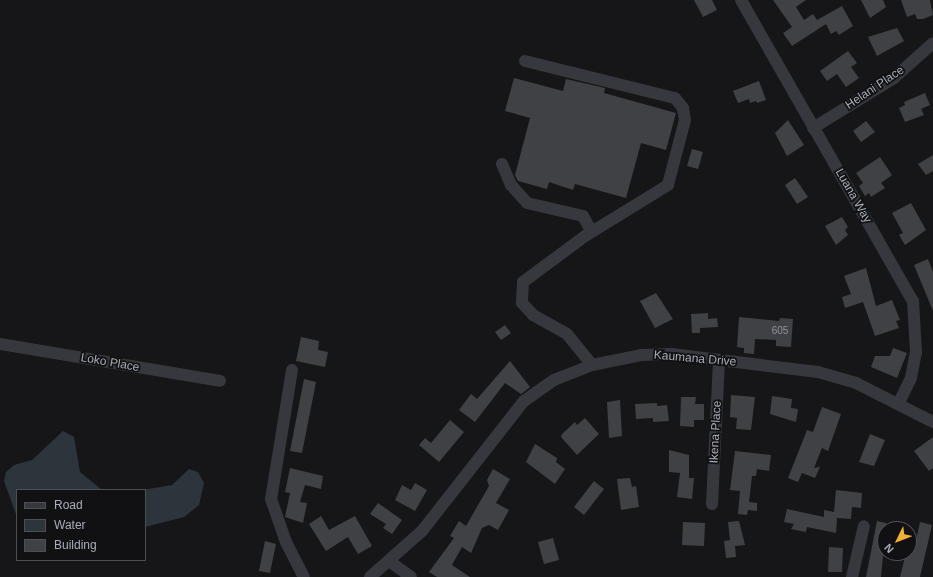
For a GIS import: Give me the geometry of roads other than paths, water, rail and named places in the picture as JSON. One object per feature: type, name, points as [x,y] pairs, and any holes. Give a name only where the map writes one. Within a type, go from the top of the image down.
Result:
[{"type":"street","name":"Luana Way","points":[[740,0],[913,301],[916,352],[911,378],[899,403]]},
{"type":"street","name":"Helani Place","points":[[813,128],[894,78],[933,43]]},
{"type":"street","points":[[526,61],[675,98],[683,108],[685,120],[668,185],[592,232],[523,282],[522,303],[534,315],[567,334],[592,364]]},
{"type":"street","points":[[502,164],[511,185],[527,203],[583,216],[592,232]]},
{"type":"street","name":"Loko Place","points":[[0,344],[220,381]]},
{"type":"street","name":"Kaumana Drive","points":[[370,577],[389,562],[434,517],[524,401],[554,380],[592,364],[641,355],[671,354],[818,372],[856,383],[899,403],[933,422]]},
{"type":"street","name":"Ikena Place","points":[[712,504],[719,360]]},
{"type":"street","points":[[292,370],[271,499],[286,542],[304,577]]},
{"type":"street","points":[[852,577],[864,526]]},
{"type":"street","points":[[389,562],[410,577]]},
{"type":"water","points":[[63,431],[74,437],[80,472],[101,489],[16,489],[16,514],[4,481],[6,472],[14,465],[32,460]]},
{"type":"water","points":[[189,469],[198,472],[204,483],[199,505],[184,517],[146,527],[146,489],[172,485]]}]
